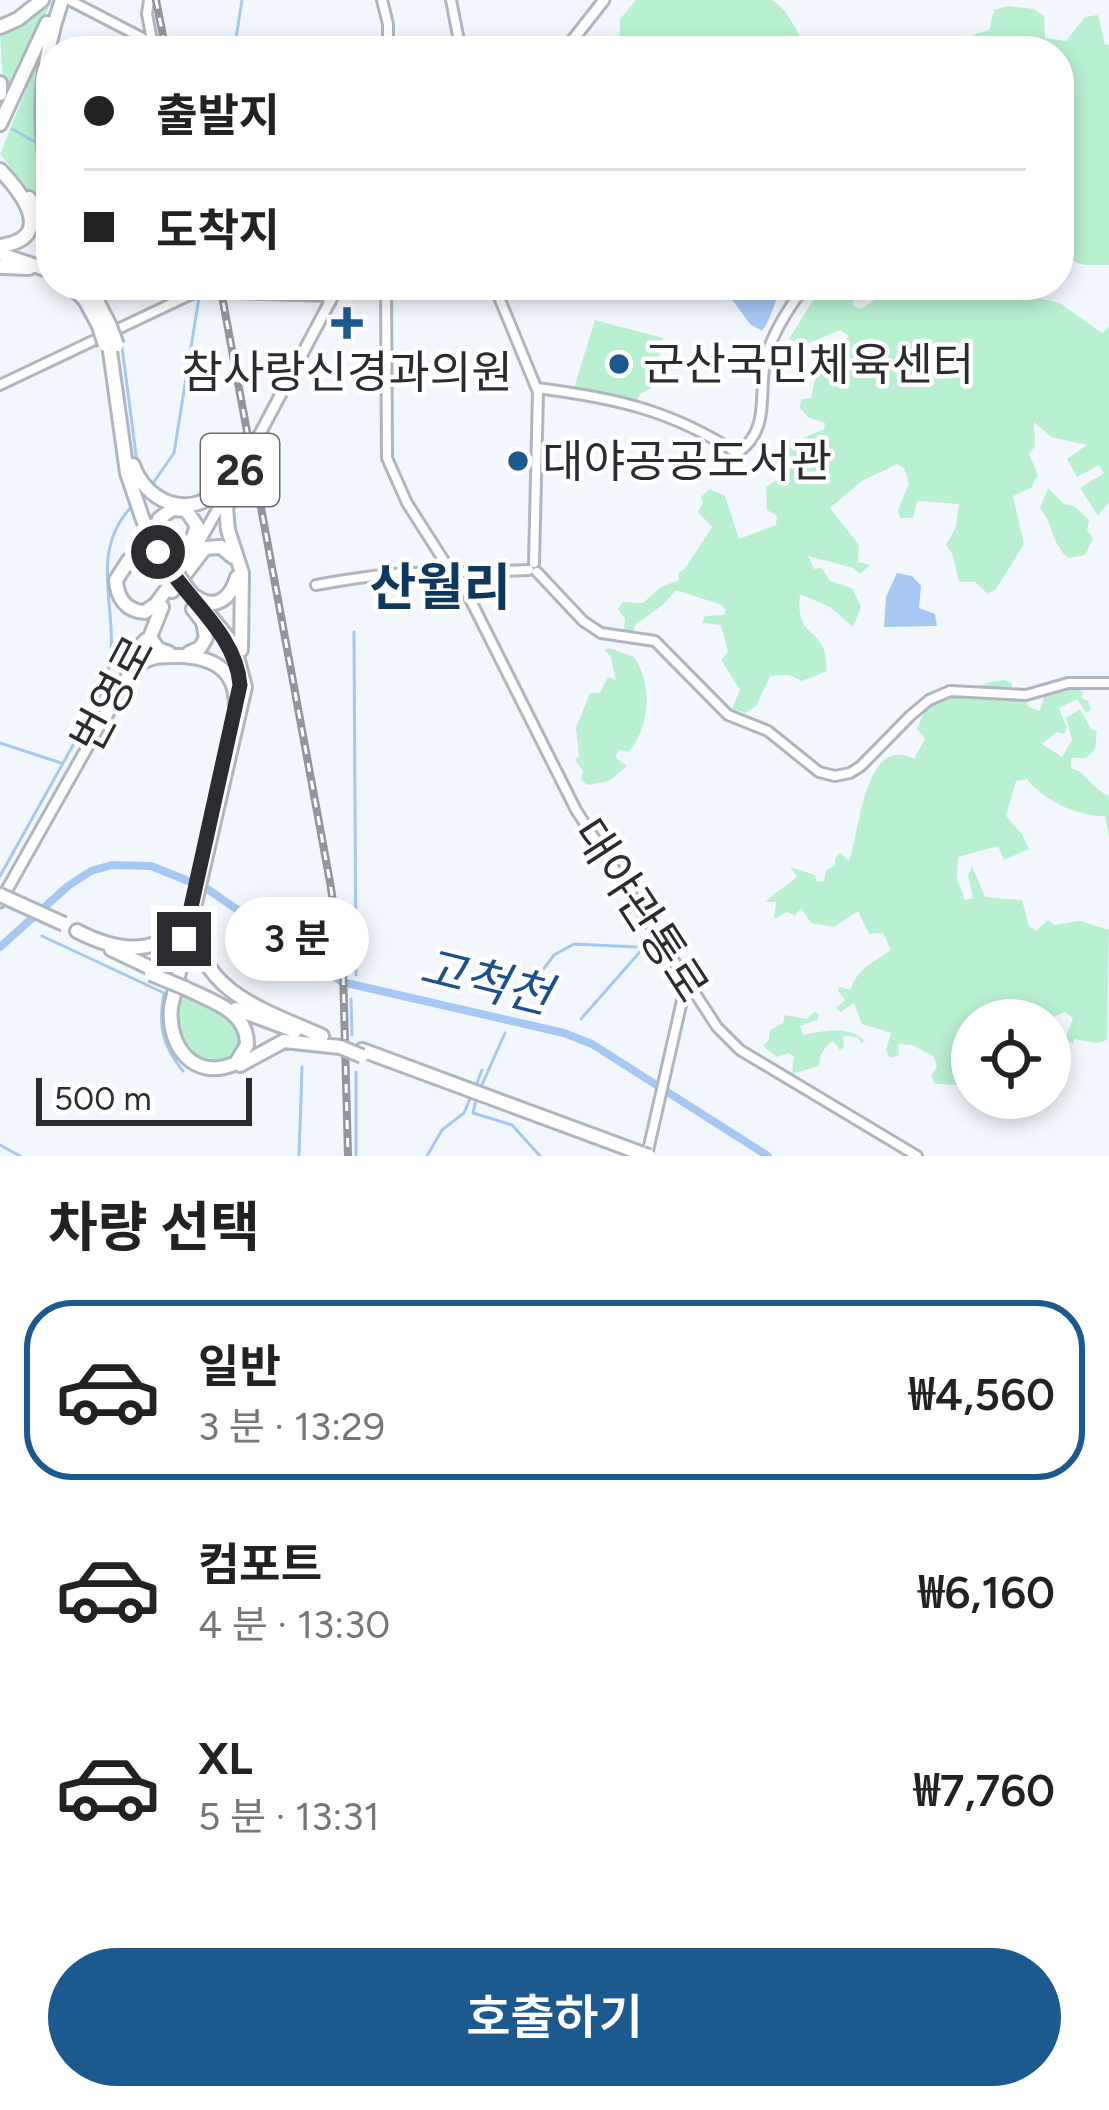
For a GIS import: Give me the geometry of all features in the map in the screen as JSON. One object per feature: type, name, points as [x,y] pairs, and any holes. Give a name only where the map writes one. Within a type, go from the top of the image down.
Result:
[{"type":"highway","points":[[2,26],[42,0]]},
{"type":"highway","points":[[41,36],[58,0]]},
{"type":"highway","points":[[40,36],[58,0]]},
{"type":"highway","points":[[50,36],[58,0]]},
{"type":"highway","points":[[0,114],[36,43]]},
{"type":"highway","points":[[0,124],[36,47]]},
{"type":"highway","points":[[0,134],[26,69]]},
{"type":"highway","points":[[0,83],[0,94]]},
{"type":"highway","points":[[0,164],[18,179],[36,205]]},
{"type":"highway","points":[[0,164],[36,207]]},
{"type":"highway","points":[[0,164],[31,213],[21,239],[0,250]]},
{"type":"highway","points":[[0,250],[36,266]]},
{"type":"highway","points":[[0,267],[36,269]]},
{"type":"highway","points":[[82,300],[108,331],[124,443],[144,520],[203,622],[206,638],[200,648],[183,654],[163,652],[142,642]]},
{"type":"highway","points":[[95,300],[125,387],[124,443]]},
{"type":"highway","points":[[257,439],[231,491],[226,515],[242,573],[238,635],[247,687],[212,801],[202,875],[167,1018],[172,1042],[183,1060],[201,1070],[219,1072],[284,1041],[340,1045]]},
{"type":"highway","points":[[133,482],[158,499],[182,503],[209,497],[221,488],[239,458]]},
{"type":"highway","points":[[178,583],[205,603],[226,599],[237,578],[232,554],[221,547],[205,548],[178,583],[141,612],[124,604],[117,588],[119,571],[135,556],[151,557],[178,583],[221,628],[239,657],[245,687],[237,721]]},
{"type":"highway","points":[[178,583],[234,654],[239,674],[237,721]]},
{"type":"highway","points":[[162,608],[151,642],[158,649],[183,654]]},
{"type":"highway","points":[[105,716],[138,665],[160,656],[196,657],[214,662],[230,677],[237,721]]},
{"type":"highway","points":[[0,899],[186,985],[642,1155]]},
{"type":"highway","points":[[67,928],[114,945],[147,948],[176,933],[193,908]]},
{"type":"highway","points":[[186,985],[234,1013],[244,1025],[247,1045],[236,1063],[219,1069],[196,1065],[180,1052],[172,1036],[171,1007],[193,908]]},
{"type":"highway","points":[[193,908],[197,944],[216,978],[245,1000],[340,1045]]},
{"type":"highway","points":[[186,985],[322,1036]]},
{"type":"main road","points":[[149,0],[153,36]]},
{"type":"main road","points":[[382,0],[388,36]]},
{"type":"main road","points":[[452,0],[458,36]]},
{"type":"main road","points":[[576,36],[604,0]]},
{"type":"main road","points":[[71,2],[135,36]]},
{"type":"main road","points":[[0,385],[175,300]]},
{"type":"main road","name":"번영로","points":[[0,899],[331,300]]},
{"type":"main road","name":"번영로","points":[[68,779],[178,583],[239,458],[331,300]]},
{"type":"main road","name":"대야관통로","points":[[386,300],[385,449],[406,499],[457,574],[576,810],[731,1044],[916,1156]]},
{"type":"main road","points":[[500,300],[537,388],[533,568],[590,627],[609,638],[655,641],[728,715],[768,731],[826,775],[842,776],[861,766],[928,700],[950,691],[1026,695],[1068,682],[1109,682]]},
{"type":"main road","points":[[537,388],[596,395],[668,415],[695,425],[737,453],[750,443],[760,424],[770,346],[799,300]]},
{"type":"main road","points":[[316,584],[533,568]]},
{"type":"main road","points":[[642,1155],[661,1101],[686,981]]},
{"type":"green space","points":[[52,0],[4,102],[0,34]]},
{"type":"green space","points":[[636,0],[772,0],[800,36],[619,36],[620,19]]},
{"type":"green space","points":[[1008,6],[1034,9],[1044,16],[1045,36],[973,36],[989,30],[994,10]]},
{"type":"green space","points":[[1098,15],[1109,45],[1109,265],[1074,261],[1074,36],[1070,36],[1085,17]]},
{"type":"green space","points":[[36,65],[36,201],[0,154]]},
{"type":"green space","points":[[813,300],[853,300],[861,309],[874,300],[1046,300],[1060,303],[1102,333],[1109,327],[1109,502],[1098,516],[1080,488],[1104,473],[1099,465],[1077,477],[1067,459],[1087,445],[1051,437],[1034,422],[1035,446],[1029,454],[1038,475],[1031,488],[1013,496],[1024,544],[988,594],[975,582],[959,582],[946,545],[956,527],[959,504],[917,501],[913,518],[900,518],[898,510],[909,484],[904,468],[897,464],[862,481],[830,508],[859,545],[858,562],[870,565],[860,574],[808,556],[814,569],[822,568],[830,581],[852,588],[861,607],[853,627],[830,607],[800,594],[803,623],[824,650],[827,671],[802,681],[789,675],[770,676],[756,706],[745,713],[732,709],[740,690],[721,660],[728,652],[721,625],[702,623],[705,616],[724,615],[722,605],[676,590],[634,631],[624,631],[625,619],[618,609],[623,602],[643,603],[661,587],[679,580],[678,574],[712,527],[698,512],[701,497],[710,489],[725,496],[739,539],[776,525],[777,516],[767,510],[766,487],[778,479],[769,464],[792,439],[824,429],[825,423],[808,417],[800,408],[801,399],[811,398],[818,365],[849,336],[840,330],[804,345],[789,339]]},
{"type":"green space","name":"군산국민체육센터","points":[[595,320],[663,338],[652,387],[636,403],[574,388]]},
{"type":"green space","points":[[1048,488],[1089,520],[1087,530],[1093,538],[1085,555],[1068,558],[1058,546],[1040,508]]},
{"type":"green space","points":[[604,650],[634,657],[644,680],[647,705],[636,741],[629,752],[619,750],[615,757],[627,766],[609,781],[588,785],[581,780],[583,771],[575,760],[579,756],[576,728],[590,693],[600,693],[608,677],[616,680],[610,655]]},
{"type":"green space","points":[[990,682],[1012,684],[1011,695],[1040,711],[1045,693],[1068,686],[1083,692],[1081,698],[1091,710],[1086,713],[1077,699],[1059,708],[1067,728],[1042,744],[1062,757],[1072,740],[1066,718],[1080,709],[1097,731],[1095,749],[1086,758],[1071,758],[1071,768],[1109,796],[1109,838],[1105,816],[1073,810],[1042,794],[1027,779],[1016,781],[1006,816],[1029,849],[1004,860],[998,846],[958,857],[957,880],[965,900],[973,898],[968,876],[972,866],[985,897],[1022,900],[1029,926],[1036,931],[1048,920],[1054,925],[1080,921],[1109,930],[1107,1040],[1071,1043],[1071,999],[951,999],[951,1085],[935,1084],[933,1056],[898,1044],[899,1055],[890,1058],[886,1050],[891,1033],[862,1024],[854,1003],[841,1012],[836,1008],[845,1000],[839,987],[850,990],[862,971],[891,950],[883,933],[869,934],[858,911],[834,927],[811,923],[801,908],[795,916],[787,912],[774,919],[776,902],[766,902],[797,876],[790,867],[815,875],[817,882],[824,881],[826,870],[835,865],[840,853],[849,861],[875,772],[885,760],[898,755],[914,759],[925,739],[917,729],[927,706]]},
{"type":"green space","points":[[180,992],[234,1019],[243,1042],[230,1060],[214,1064],[179,1045],[174,1006]]},
{"type":"green space","points":[[815,1011],[817,1020],[800,1026],[803,1035],[844,1031],[865,1041],[843,1036],[844,1047],[840,1050],[830,1043],[819,1066],[792,1074],[794,1056],[777,1057],[763,1046],[785,1015],[807,1019]]},
{"type":"water","points":[[732,300],[777,300],[762,331],[750,324]]},
{"type":"water","points":[[897,573],[912,576],[921,586],[919,608],[935,614],[937,626],[884,627],[886,597]]},
{"type":"waterway","points":[[236,36],[242,0]]},
{"type":"waterway","points":[[12,129],[36,142]]},
{"type":"waterway","points":[[179,304],[192,300]]},
{"type":"waterway","points":[[151,486],[174,453],[199,300]]},
{"type":"waterway","points":[[122,347],[137,462]]},
{"type":"waterway","points":[[0,876],[105,682],[111,650],[110,545],[132,506]]},
{"type":"waterway","points":[[354,632],[356,975]]},
{"type":"waterway","points":[[0,743],[61,763]]},
{"type":"waterway","name":"고척천","points":[[0,947],[91,871],[112,865],[151,866],[206,888],[342,982],[564,1033],[592,1044],[768,1156]]},
{"type":"waterway","points":[[661,934],[687,974]]},
{"type":"waterway","points":[[42,936],[164,993],[163,1035],[183,1071]]},
{"type":"waterway","points":[[516,1006],[554,955],[574,944],[636,947]]},
{"type":"waterway","points":[[581,1019],[646,945]]},
{"type":"waterway","points":[[692,982],[715,1014]]},
{"type":"waterway","points":[[351,999],[352,1035]]},
{"type":"waterway","points":[[481,1087],[505,1033]]},
{"type":"waterway","points":[[299,1156],[302,1067]]},
{"type":"waterway","points":[[475,1088],[482,1070]]},
{"type":"waterway","points":[[356,1072],[356,1156]]},
{"type":"waterway","points":[[477,1096],[473,1113],[512,1125],[540,1156]]},
{"type":"waterway","points":[[427,1156],[442,1130],[464,1113],[471,1097]]},
{"type":"waterway","points":[[0,1145],[20,1156]]},
{"type":"railway","points":[[156,0],[163,36]]},
{"type":"railway","points":[[223,300],[343,969],[348,1156]]},
{"type":"place","name":"참사랑신경과의원","points":[[347,323]]},
{"type":"place","name":"군산국민체육센터","points":[[619,364]]},
{"type":"place","name":"대야공공도서관","points":[[518,461]]},
{"type":"district","name":"산월리","points":[[440,587]]},
{"type":"route","points":[[158,552],[176,583],[226,641],[234,654],[240,685],[184,939]]}]
